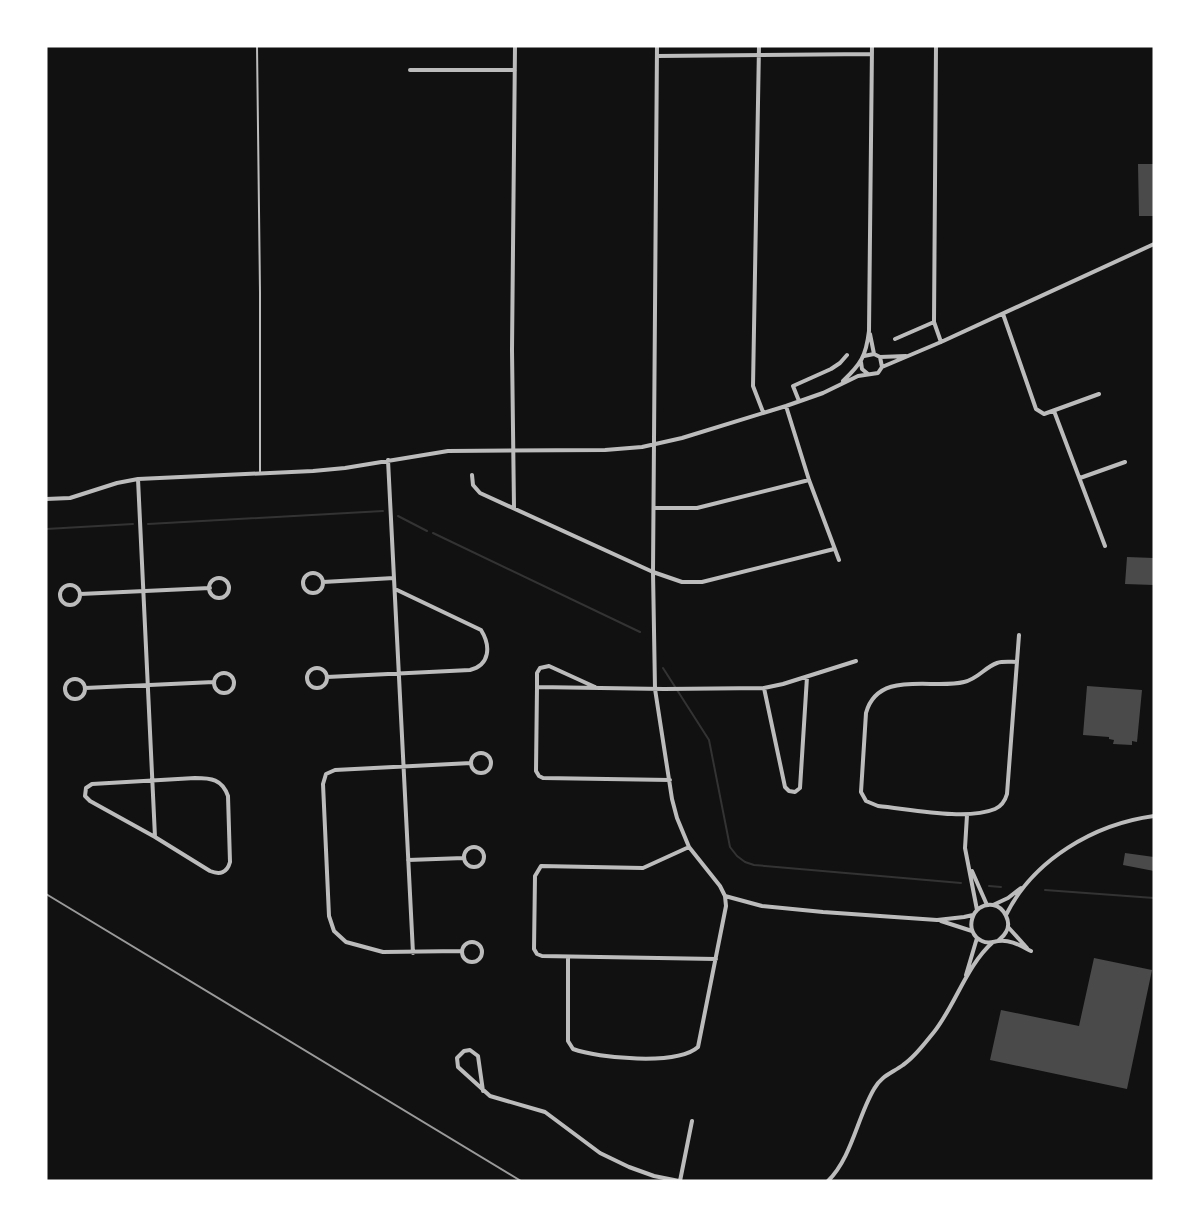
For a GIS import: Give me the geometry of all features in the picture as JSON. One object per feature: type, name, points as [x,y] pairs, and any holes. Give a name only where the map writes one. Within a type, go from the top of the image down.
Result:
[{"type":"street","points":[[514,508],[512,350],[516,46]]},
{"type":"street","points":[[568,957],[568,1041],[573,1049],[594,1054],[637,1058],[685,1054],[698,1047],[726,906],[725,896],[720,886],[689,847],[677,818],[656,689],[653,572],[655,508],[653,444],[657,46]]},
{"type":"street","points":[[759,46],[753,386],[763,412]]},
{"type":"street","points":[[841,383],[861,362],[869,331],[872,46]]},
{"type":"street","points":[[936,46],[934,322],[941,342]]},
{"type":"street","points":[[657,56],[872,54]]},
{"type":"street","points":[[410,70],[515,70]]},
{"type":"street","points":[[46,499],[70,498],[117,483],[138,479],[314,471],[436,452],[605,450],[682,438],[786,406],[823,393],[841,383],[868,374],[875,374],[882,367],[1003,314],[1154,244]]},
{"type":"street","points":[[1003,314],[1036,409],[1044,414],[1100,394]]},
{"type":"street","points":[[895,338],[934,322]]},
{"type":"street","points":[[869,331],[874,354]]},
{"type":"street","points":[[864,356],[874,354],[880,357],[908,356]]},
{"type":"street","points":[[799,401],[793,386],[831,369],[847,355]]},
{"type":"street","points":[[880,357],[882,367]]},
{"type":"street","points":[[861,362],[862,369],[868,374]]},
{"type":"street","points":[[786,406],[809,480],[839,560]]},
{"type":"street","points":[[1054,411],[1105,546]]},
{"type":"street","points":[[388,460],[413,953]]},
{"type":"street","points":[[1080,478],[1125,462]]},
{"type":"street","points":[[472,475],[474,485],[480,493],[653,572],[682,582],[702,582],[834,549]]},
{"type":"street","points":[[138,479],[155,837]]},
{"type":"street","points":[[655,508],[697,508],[809,480]]},
{"type":"street","points":[[311,574],[317,574],[322,582],[319,591],[313,593],[307,591],[303,586],[304,579],[311,574]]},
{"type":"street","points":[[217,578],[226,581],[229,587],[228,593],[220,598],[212,594],[210,588],[212,582],[217,578]]},
{"type":"street","points":[[322,582],[394,578]]},
{"type":"street","points":[[68,586],[77,589],[80,594],[76,603],[70,605],[64,604],[60,595],[62,589],[68,586]]},
{"type":"street","points":[[80,594],[210,588]]},
{"type":"street","points":[[327,677],[470,670],[478,668],[484,661],[487,645],[481,630],[395,589]]},
{"type":"street","points":[[1016,662],[995,664],[967,682],[957,684],[906,683],[878,693],[868,705],[866,713],[861,792],[866,801],[878,806],[968,815],[995,809],[1004,803],[1007,794],[1019,635]]},
{"type":"street","points":[[537,688],[764,688],[807,677],[856,661]]},
{"type":"street","points":[[598,688],[549,666],[540,668],[537,673],[536,771],[539,776],[543,778],[670,780]]},
{"type":"street","points":[[315,668],[324,671],[327,677],[326,683],[318,688],[312,686],[308,678],[310,672],[315,668]]},
{"type":"street","points":[[225,673],[231,676],[234,685],[228,692],[221,692],[216,688],[214,682],[219,674],[225,673]]},
{"type":"street","points":[[764,688],[785,787],[789,791],[795,792],[800,788],[807,677]]},
{"type":"street","points":[[73,680],[80,680],[85,688],[84,694],[79,698],[73,699],[66,692],[66,686],[73,680]]},
{"type":"street","points":[[85,688],[214,682]]},
{"type":"street","points":[[482,754],[488,757],[490,766],[484,773],[478,773],[473,769],[471,763],[476,755],[482,754]]},
{"type":"street","points":[[462,951],[383,952],[346,942],[334,931],[329,916],[323,784],[326,774],[335,770],[471,763]]},
{"type":"street","points":[[209,778],[221,783],[226,789],[228,796],[230,862],[229,867],[223,872],[214,873],[155,837],[90,801],[84,793],[87,787],[92,784],[209,778]]},
{"type":"street","points":[[968,815],[965,848],[977,910]]},
{"type":"street","points":[[1006,915],[1025,885],[1040,869],[1073,844],[1091,835],[1134,819],[1154,816]]},
{"type":"street","points":[[689,847],[643,868],[541,866],[535,876],[534,949],[536,954],[542,956],[716,959]]},
{"type":"street","points":[[470,848],[477,848],[483,855],[481,864],[475,867],[467,864],[464,858],[465,852],[470,848]]},
{"type":"street","points":[[408,860],[464,858]]},
{"type":"street","points":[[969,866],[988,905]]},
{"type":"street","points":[[1008,927],[1031,951],[1014,942],[982,941],[972,931],[971,921],[977,910],[1008,898],[1025,885]]},
{"type":"street","points":[[725,896],[762,906],[937,920],[973,915]]},
{"type":"street","points":[[993,905],[1002,910],[1006,915],[1008,927],[1006,933],[998,941]]},
{"type":"street","points":[[937,920],[972,931]]},
{"type":"street","points":[[964,982],[977,938]]},
{"type":"street","points":[[473,942],[480,947],[481,954],[475,961],[469,961],[464,957],[462,951],[464,945],[473,942]]},
{"type":"street","points":[[828,1181],[838,1169],[846,1154],[875,1087],[886,1074],[904,1065],[924,1043],[950,1009],[982,953],[993,942]]},
{"type":"street","points":[[483,1091],[478,1056],[473,1052],[464,1051],[457,1058],[458,1067],[483,1091],[490,1096],[545,1112],[600,1153],[654,1176],[680,1181],[692,1121]]},
{"type":"lane","points":[[258,46],[260,474]]},
{"type":"building","points":[[1138,164],[1154,164],[1154,216],[1139,216]]},
{"type":"building","points":[[1127,557],[1154,558],[1154,585],[1125,584]]},
{"type":"building","points":[[1087,686],[1142,690],[1137,742],[1132,741],[1132,745],[1113,744],[1114,740],[1109,739],[1109,737],[1083,735]]},
{"type":"building","points":[[1125,853],[1154,857],[1154,871],[1123,865]]},
{"type":"building","points":[[1094,958],[1152,970],[1127,1089],[990,1060],[1001,1010],[1079,1026]]},
{"type":"waterway","points":[[148,524],[383,511]]},
{"type":"waterway","points":[[398,516],[427,531]]},
{"type":"waterway","points":[[46,529],[133,524]]},
{"type":"waterway","points":[[433,533],[640,632]]},
{"type":"waterway","points":[[663,668],[709,740],[730,847],[745,862],[754,865],[961,883]]},
{"type":"waterway","points":[[989,886],[1001,887]]},
{"type":"waterway","points":[[1045,890],[1154,898]]},
{"type":"railway","points":[[46,894],[521,1181]]}]
